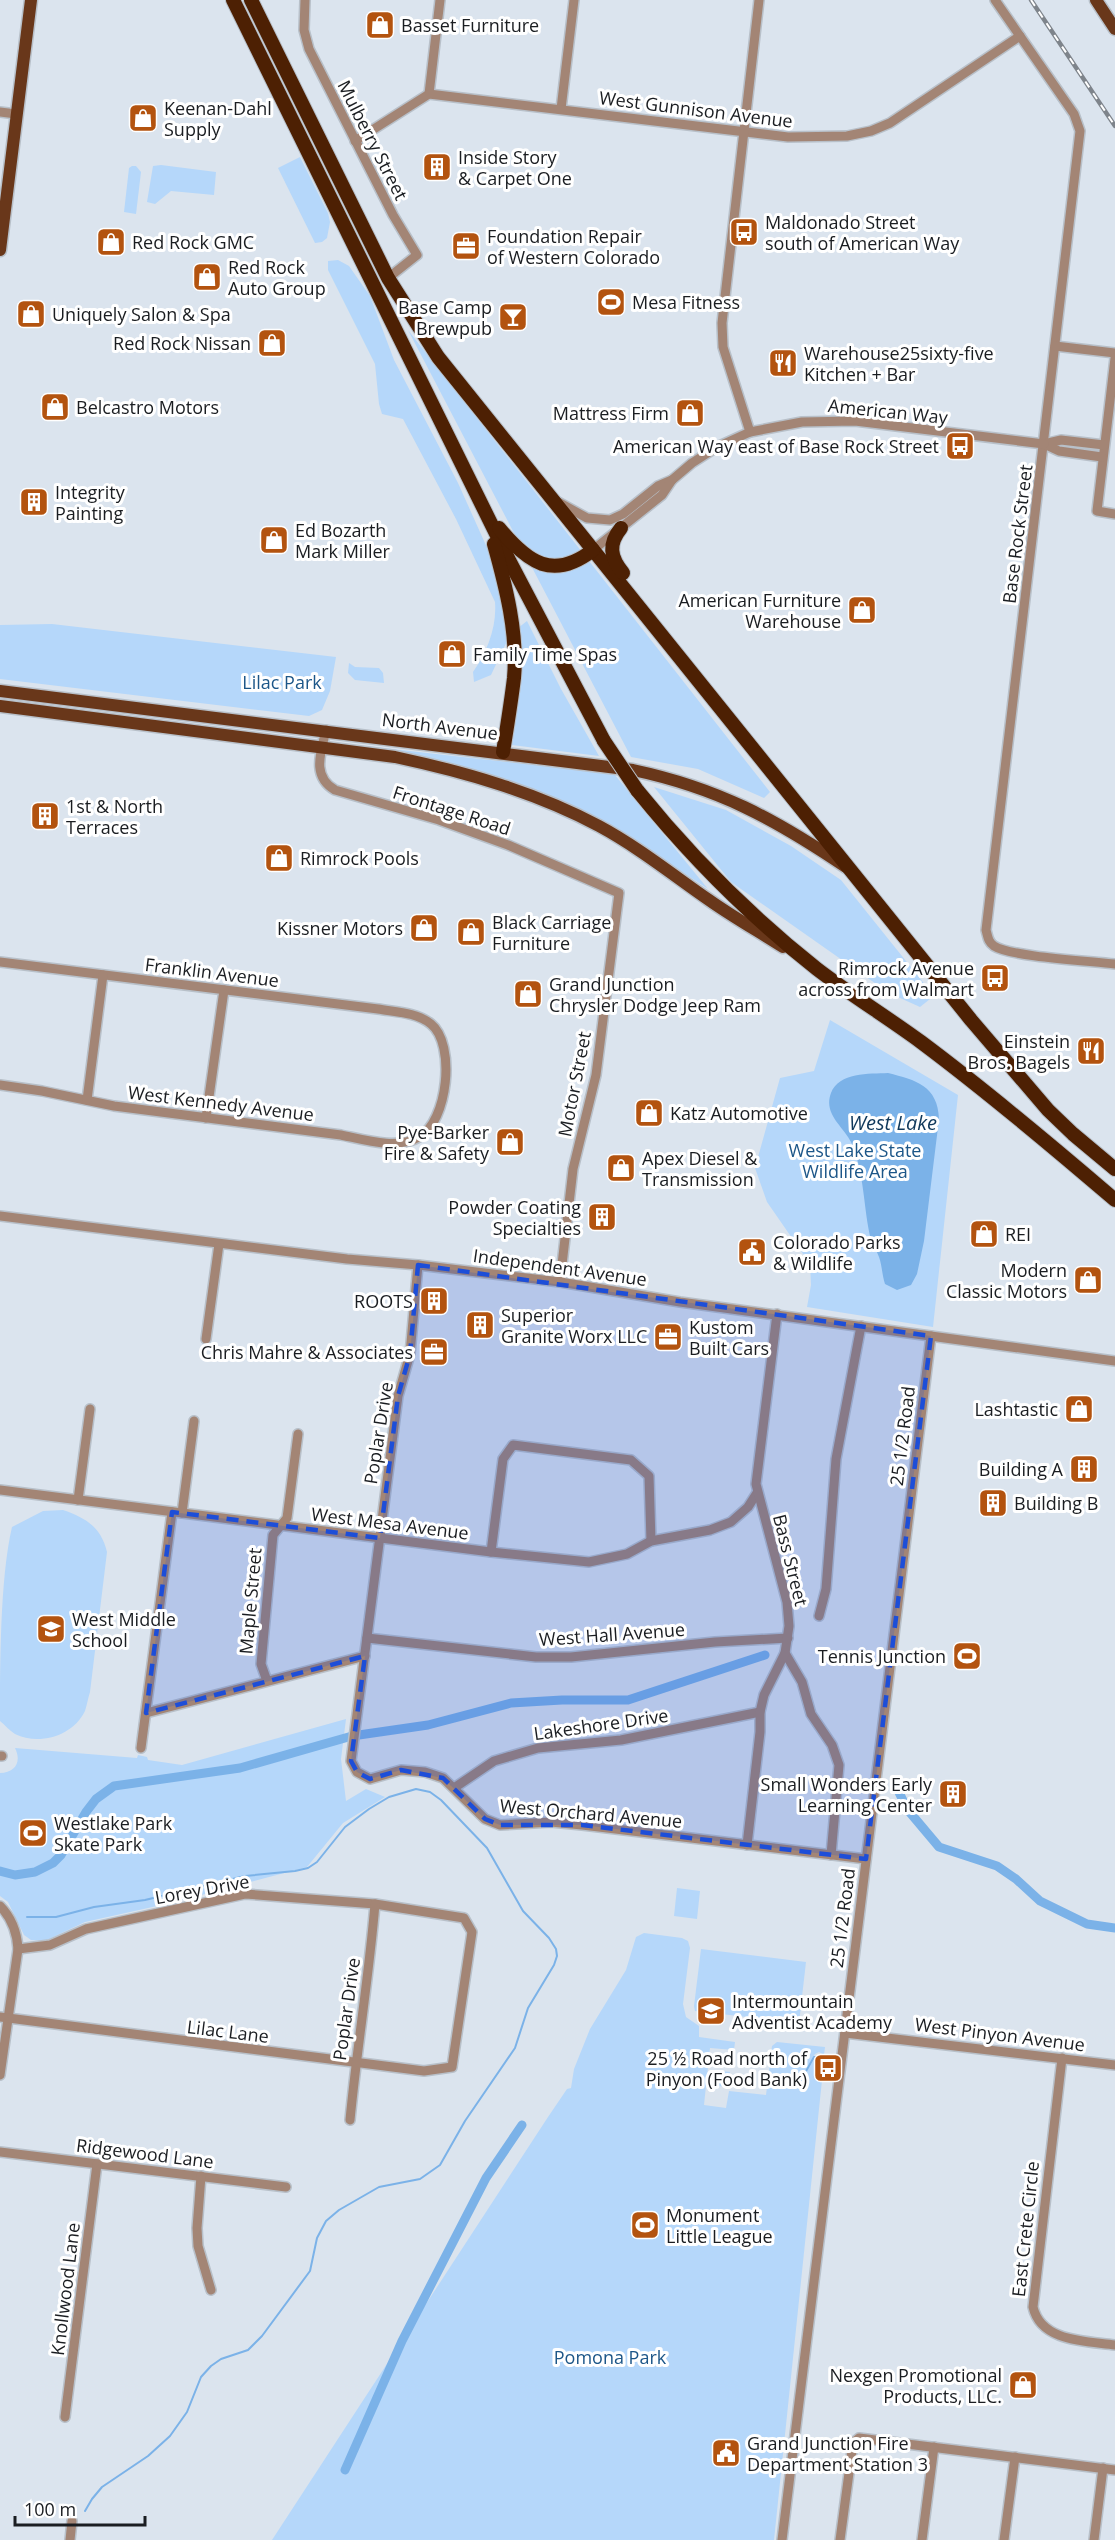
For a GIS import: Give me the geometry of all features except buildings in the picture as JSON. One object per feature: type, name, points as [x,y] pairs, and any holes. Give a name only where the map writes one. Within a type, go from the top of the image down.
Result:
[{"type":"highway","points":[[233,0],[484,511],[555,650],[604,741],[638,790],[686,849],[715,880],[817,968],[973,1082],[1115,1200]]},
{"type":"highway","points":[[251,0],[388,278],[438,357],[971,1020],[1048,1110],[1115,1169]]},
{"type":"highway","points":[[484,511],[512,543],[530,558],[544,564],[558,566],[573,564],[594,549]]},
{"type":"highway","points":[[484,511],[503,578],[513,636],[514,676],[503,752]]},
{"type":"highway","points":[[621,528],[612,541],[614,560],[674,639],[678,656]]},
{"type":"main road","points":[[0,250],[31,0]]},
{"type":"main road","points":[[1096,0],[1115,29]]},
{"type":"main road","name":"North Avenue","points":[[0,691],[633,770],[700,788],[739,803],[769,819],[852,872]]},
{"type":"main road","name":"North Avenue","points":[[0,706],[395,757],[455,770],[549,803],[598,826],[645,854],[710,901],[817,968]]},
{"type":"street","points":[[300,0],[305,0]]},
{"type":"street","name":"Mulberry Street","points":[[305,0],[303,30],[309,49],[393,215],[417,255],[388,278]]},
{"type":"street","points":[[355,141],[429,94],[440,0]]},
{"type":"street","points":[[561,109],[574,0]]},
{"type":"street","points":[[750,432],[723,347],[722,323],[758,0]]},
{"type":"street","points":[[995,0],[1020,36]]},
{"type":"street","name":"West Gunnison Avenue","points":[[429,94],[744,132],[815,138],[847,136],[871,131],[908,113],[1020,36]]},
{"type":"street","name":"Base Rock Street","points":[[1020,36],[1074,114],[1080,131],[987,918],[988,940],[1001,949],[1012,952],[1115,964]]},
{"type":"street","points":[[0,112],[16,114]]},
{"type":"street","points":[[1055,346],[1115,353]]},
{"type":"street","points":[[1115,358],[1096,511],[1115,514]]},
{"type":"street","name":"American Way","points":[[552,499],[587,518],[610,520],[623,514],[658,486],[672,480],[703,455],[750,432],[802,422],[831,420],[1044,444]]},
{"type":"street","points":[[1044,444],[1061,440],[1104,445]]},
{"type":"street","points":[[1044,444],[1059,451],[1102,457]]},
{"type":"street","name":"American Way","points":[[594,549],[662,495],[672,480]]},
{"type":"street","name":"Frontage Road","points":[[326,730],[320,775],[325,783],[335,790],[439,820],[508,844],[619,893]]},
{"type":"street","name":"Motor Street","points":[[560,1282],[573,1169],[596,1075],[619,893]]},
{"type":"street","name":"Franklin Avenue","points":[[0,962],[420,1017],[433,1025],[443,1040],[446,1054],[447,1069],[442,1098],[432,1123]]},
{"type":"street","points":[[87,1100],[103,975]]},
{"type":"street","points":[[206,1118],[224,990]]},
{"type":"street","name":"West Kennedy Avenue","points":[[0,1085],[206,1118],[341,1135],[379,1143],[404,1142],[420,1137],[432,1123]]},
{"type":"street","name":"Independent Avenue","points":[[0,1216],[219,1244],[560,1282],[680,1302],[1115,1361]]},
{"type":"street","points":[[206,1339],[219,1244]]},
{"type":"street","name":"Poplar Drive","points":[[353,1749],[398,1396],[410,1354],[418,1265]]},
{"type":"street","name":"Bass Street","points":[[747,1845],[760,1732],[760,1712],[764,1695],[785,1653],[788,1638],[787,1602],[757,1493],[755,1475],[777,1314]]},
{"type":"street","points":[[819,1616],[825,1589],[836,1459],[861,1326]]},
{"type":"street","name":"25 1/2 Road","points":[[782,2540],[931,1336]]},
{"type":"street","points":[[78,1500],[90,1409]]},
{"type":"street","points":[[141,1748],[177,1512],[194,1421]]},
{"type":"street","name":"Maple Street","points":[[267,1681],[261,1664],[273,1535],[287,1518],[298,1434]]},
{"type":"street","points":[[491,1552],[503,1459],[513,1445],[631,1460],[649,1476],[651,1541]]},
{"type":"street","name":"West Mesa Avenue","points":[[0,1490],[589,1563],[627,1554],[651,1541],[710,1530],[731,1522],[748,1507],[757,1493]]},
{"type":"street","name":"West Hall Avenue","points":[[367,1638],[536,1657],[571,1657],[714,1642],[788,1638]]},
{"type":"street","points":[[785,1653],[802,1682],[811,1714],[832,1745],[839,1765],[831,1855]]},
{"type":"street","points":[[146,1713],[365,1656]]},
{"type":"street","name":"Lakeshore Drive","points":[[454,1788],[494,1761],[538,1748],[621,1740],[760,1712]]},
{"type":"street","name":"West Orchard Avenue","points":[[353,1749],[351,1761],[357,1772],[370,1779],[402,1770],[425,1772],[443,1779],[484,1819],[500,1825],[551,1822],[866,1859]]},
{"type":"street","name":"Lorey Drive","points":[[18,1949],[50,1945],[86,1929],[245,1894],[375,1904],[464,1918],[472,1932],[452,2067]]},
{"type":"street","name":"Poplar Drive","points":[[350,2120],[355,2063],[370,1966],[375,1904]]},
{"type":"street","points":[[0,1906],[14,1928],[18,1949],[4,2018],[0,2075]]},
{"type":"street","name":"Lilac Lane","points":[[4,2018],[424,2071],[452,2067]]},
{"type":"street","name":"West Pinyon Avenue","points":[[845,2033],[1115,2065]]},
{"type":"street","name":"East Crete Circle","points":[[1062,2058],[1033,2307],[1041,2325],[1064,2338],[1115,2345]]},
{"type":"street","name":"Ridgewood Lane","points":[[0,2152],[285,2187]]},
{"type":"street","name":"Knollwood Lane","points":[[65,2417],[97,2164]]},
{"type":"street","points":[[201,2176],[198,2246],[211,2290]]},
{"type":"street","points":[[840,2540],[853,2443],[859,2438],[1115,2469]]},
{"type":"street","points":[[922,2540],[934,2447]]},
{"type":"street","points":[[1004,2540],[1015,2457]]},
{"type":"street","points":[[1094,2540],[1103,2468]]},
{"type":"street","points":[[70,2540],[72,2521]]},
{"type":"highlighted area","points":[[418,1265],[931,1336],[866,1859],[582,1825],[500,1825],[485,1819],[443,1778],[401,1770],[370,1779],[357,1772],[351,1761],[365,1656],[146,1713],[172,1512],[380,1538],[398,1396],[410,1354]]},
{"type":"green space","points":[[300,157],[328,213],[330,222],[327,238],[322,242],[315,243],[278,168]]},
{"type":"green space","points":[[136,166],[141,172],[136,214],[124,212],[129,168]]},
{"type":"green space","points":[[153,166],[216,172],[214,195],[171,191],[155,204],[147,202]]},
{"type":"green space","points":[[338,260],[349,266],[370,296],[394,360],[458,483],[493,561],[509,637],[491,675],[474,682],[473,672],[487,648],[493,630],[495,602],[456,519],[403,419],[382,414],[375,364],[328,270],[328,261]]},
{"type":"green space","points":[[408,330],[770,792],[764,798],[698,769],[631,757]]},
{"type":"green space","points":[[527,621],[561,689],[599,756],[512,745],[520,673],[518,628]]},
{"type":"green space","name":"Lilac Park","points":[[52,624],[336,657],[330,691],[322,710],[309,716],[0,679],[0,625]]},
{"type":"green space","points":[[349,663],[355,667],[379,668],[383,673],[384,683],[355,680],[348,673]]},
{"type":"green space","points":[[367,746],[615,775],[708,889],[638,843],[565,802],[462,766]]},
{"type":"green space","points":[[654,787],[726,810],[791,846],[841,880],[926,986],[930,999],[920,1007],[889,993],[731,882]]},
{"type":"green space","name":"West Lake State Wildlife Area","points":[[830,1020],[958,1095],[933,1327],[807,1307],[811,1285],[810,1264],[767,1202],[755,1168],[780,1078],[814,1071]]},
{"type":"green space","name":"West Middle School","points":[[63,1510],[79,1516],[97,1530],[107,1552],[90,1692],[85,1711],[72,1727],[45,1739],[34,1739],[15,1734],[0,1721],[5,1571],[12,1527],[43,1511]]},
{"type":"green space","points":[[346,1719],[341,1759],[346,1801],[366,1789],[385,1797],[343,1823],[307,1867],[175,1902],[85,1922],[45,1941],[31,1940],[24,1935],[8,1902],[0,1896],[0,1773],[10,1771],[16,1766],[18,1758],[15,1748],[137,1758],[138,1755],[147,1757],[148,1760],[182,1765]]},
{"type":"green space","points":[[677,1888],[700,1891],[697,1919],[674,1916]]},
{"type":"green space","name":"Pomona Park","points":[[644,1933],[682,1938],[688,1941],[690,1948],[683,2004],[686,2017],[699,2026],[699,2037],[735,2042],[734,2050],[710,2048],[704,2105],[726,2108],[729,2091],[766,2095],[772,2046],[777,2042],[825,2047],[824,2055],[819,2052],[815,2054],[800,2080],[792,2087],[799,2083],[815,2058],[820,2057],[819,2062],[824,2061],[774,2540],[272,2540],[548,2117],[567,2089],[571,2088],[574,2069],[590,2029],[626,1970],[636,1937]]},
{"type":"green space","points":[[701,1949],[806,1962],[799,2023],[695,2011]]},
{"type":"green space","points":[[711,2070],[730,2072],[728,2087],[709,2085]]},
{"type":"water","name":"West Lake","points":[[888,1073],[908,1078],[924,1086],[935,1099],[939,1119],[924,1241],[917,1274],[911,1285],[897,1290],[885,1284],[880,1260],[871,1240],[856,1154],[848,1136],[832,1114],[829,1100],[835,1086],[841,1081],[855,1075]]},
{"type":"waterway","points":[[0,1871],[15,1875],[35,1872],[53,1863],[61,1855],[96,1799],[114,1786],[240,1768],[352,1736],[428,1725],[511,1703],[628,1700],[765,1655]]},
{"type":"waterway","points":[[896,1786],[907,1809],[939,1847],[997,1866],[1016,1879],[1040,1901],[1087,1924],[1115,1928]]},
{"type":"waterway","points":[[27,1917],[56,1917],[94,1907],[145,1900],[245,1876],[308,1868],[317,1862],[345,1827],[369,1809],[389,1797],[416,1789],[430,1792],[441,1800],[487,1848],[523,1911],[549,1938],[556,1949],[557,1956],[528,2008],[515,2048],[465,2121],[440,2165],[420,2179],[379,2187],[339,2210],[326,2221],[317,2238],[310,2271],[262,2336],[248,2350],[221,2359],[211,2366],[201,2377],[187,2412],[170,2436],[148,2456],[102,2487],[85,2511]]},
{"type":"waterway","points":[[793,2087],[801,2080],[814,2057],[823,2057]]},
{"type":"waterway","points":[[345,2470],[402,2341],[486,2178],[522,2125]]},
{"type":"railway","points":[[1031,0],[1115,126]]},
{"type":"place","name":"Basset Furniture","points":[[380,25]]},
{"type":"place","name":"Keenan-Dahl Supply","points":[[143,118]]},
{"type":"place","name":"Inside Story & Carpet One","points":[[437,167]]},
{"type":"place","name":"Maldonado Street south of American Way","points":[[744,232]]},
{"type":"place","name":"Red Rock GMC","points":[[111,242]]},
{"type":"place","name":"Foundation Repair of Western Colorado","points":[[466,246]]},
{"type":"place","name":"Red Rock Auto Group","points":[[207,277]]},
{"type":"place","name":"Mesa Fitness","points":[[611,302]]},
{"type":"place","name":"Uniquely Salon & Spa","points":[[31,314]]},
{"type":"place","name":"Base Camp Brewpub","points":[[513,317]]},
{"type":"place","name":"Red Rock Nissan","points":[[272,343]]},
{"type":"place","name":"Warehouse25sixty-five Kitchen + Bar","points":[[783,363]]},
{"type":"place","name":"Belcastro Motors","points":[[55,407]]},
{"type":"place","name":"Mattress Firm","points":[[690,413]]},
{"type":"place","name":"American Way east of Base Rock Street","points":[[960,446]]},
{"type":"place","name":"Integrity Painting","points":[[34,502]]},
{"type":"place","name":"Ed Bozarth Mark Miller","points":[[274,540]]},
{"type":"place","name":"American Furniture Warehouse","points":[[862,610]]},
{"type":"place","name":"Family Time Spas","points":[[452,654]]},
{"type":"place","name":"1st & North Terraces","points":[[45,816]]},
{"type":"place","name":"Rimrock Pools","points":[[279,858]]},
{"type":"place","name":"Kissner Motors","points":[[424,928]]},
{"type":"place","name":"Black Carriage Furniture","points":[[471,932]]},
{"type":"place","name":"Rimrock Avenue across from Walmart","points":[[995,978]]},
{"type":"place","name":"Grand Junction Chrysler Dodge Jeep Ram","points":[[528,994]]},
{"type":"place","name":"Einstein Bros. Bagels","points":[[1091,1051]]},
{"type":"place","name":"Katz Automotive","points":[[649,1113]]},
{"type":"place","name":"Pye-Barker Fire & Safety","points":[[510,1142]]},
{"type":"place","name":"Apex Diesel & Transmission","points":[[621,1168]]},
{"type":"place","name":"Powder Coating Specialties","points":[[602,1217]]},
{"type":"place","name":"REI","points":[[984,1234]]},
{"type":"place","name":"Colorado Parks & Wildlife","points":[[752,1252]]},
{"type":"place","name":"Modern Classic Motors","points":[[1088,1280]]},
{"type":"place","name":"ROOTS","points":[[434,1301]]},
{"type":"place","name":"Superior Granite Worx LLC","points":[[480,1325]]},
{"type":"place","name":"Kustom Built Cars","points":[[668,1337]]},
{"type":"place","name":"Chris Mahre & Associates","points":[[434,1352]]},
{"type":"place","name":"Lashtastic","points":[[1079,1409]]},
{"type":"place","name":"Building A","points":[[1084,1469]]},
{"type":"place","name":"Building B","points":[[993,1503]]},
{"type":"place","name":"West Middle School","points":[[51,1629]]},
{"type":"place","name":"Tennis Junction","points":[[967,1656]]},
{"type":"place","name":"Small Wonders Early Learning Center","points":[[953,1794]]},
{"type":"place","name":"Westlake Park Skate Park","points":[[33,1833]]},
{"type":"place","name":"Intermountain Adventist Academy","points":[[711,2011]]},
{"type":"place","name":"25 ½ Road north of Pinyon (Food Bank)","points":[[828,2068]]},
{"type":"place","name":"Monument Little League","points":[[645,2225]]},
{"type":"place","name":"Nexgen Promotional Products, LLC.","points":[[1023,2385]]},
{"type":"place","name":"Grand Junction Fire Department Station 3","points":[[726,2453]]}]
